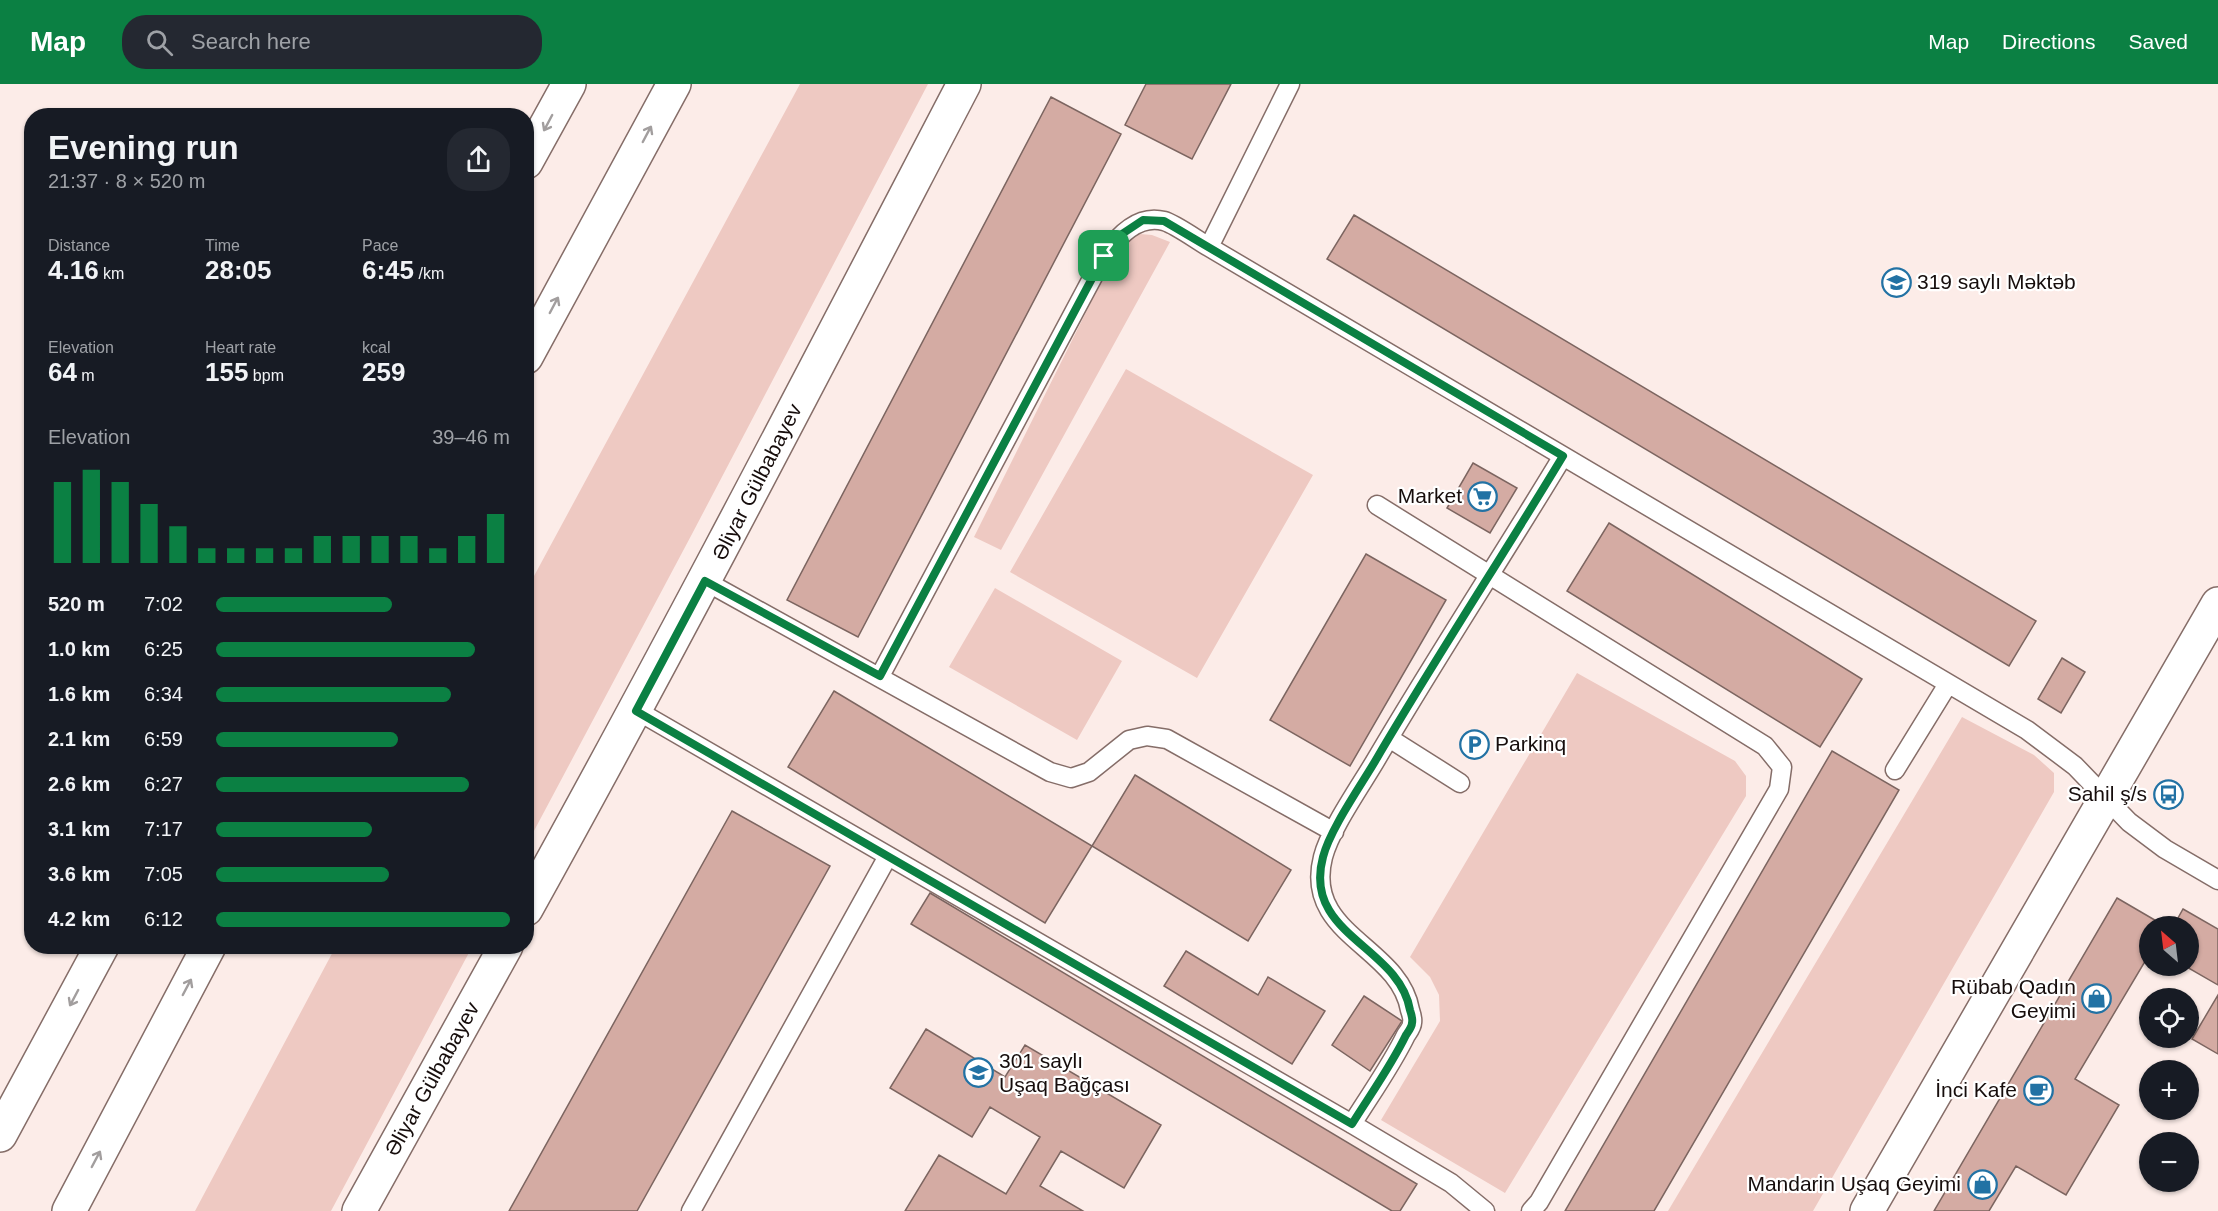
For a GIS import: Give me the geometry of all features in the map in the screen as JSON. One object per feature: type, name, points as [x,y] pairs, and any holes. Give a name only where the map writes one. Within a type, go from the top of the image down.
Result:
[{"type":"main road","points":[[534,147],[568,84]]},
{"type":"main road","points":[[534,342],[674,84]]},
{"type":"main road","name":"Əliyar Gülbabayev","points":[[534,895],[705,581],[963,84]]},
{"type":"main road","points":[[1867,1211],[2218,604]]},
{"type":"main road","points":[[0,1135],[98,954]]},
{"type":"main road","points":[[69,1211],[205,954]]},
{"type":"main road","name":"Əliyar Gülbabayev","points":[[359,1211],[502,954]]},
{"type":"lane","points":[[1209,246],[1290,84]]},
{"type":"lane","points":[[880,676],[1104,256],[1116,238],[1143,220],[1164,221],[2027,730],[2074,766],[2129,822],[2165,849],[2218,880]]},
{"type":"lane","points":[[1352,1124],[1400,1047],[1412,1023],[1408,998],[1394,976],[1336,921],[1328,909],[1322,894],[1320,878],[1323,856],[1334,832],[1389,738],[1563,456]]},
{"type":"lane","points":[[1377,505],[1765,746],[1782,767],[1779,789],[1545,1192],[1531,1211]]},
{"type":"lane","points":[[705,581],[1050,772],[1071,778],[1089,772],[1129,740],[1147,736],[1167,739],[1334,832]]},
{"type":"lane","points":[[1895,770],[1948,684]]},
{"type":"lane","points":[[636,711],[1352,1124],[1451,1183],[1485,1211]]},
{"type":"lane","points":[[1389,738],[1460,783]]},
{"type":"lane","points":[[691,1211],[888,856]]},
{"type":"shaded area","points":[[800,84],[928,84],[534,831],[534,576]]},
{"type":"shaded area","points":[[1140,234],[1152,235],[1170,242],[1001,550],[974,537],[1113,258],[1125,243]]},
{"type":"shaded area","points":[[1126,369],[1313,475],[1197,678],[1010,572]]},
{"type":"shaded area","points":[[995,588],[1122,661],[1077,740],[949,667]]},
{"type":"shaded area","points":[[1577,673],[1735,761],[1746,776],[1746,796],[1505,1193],[1381,1120],[1440,1021],[1439,995],[1430,977],[1410,957]]},
{"type":"shaded area","points":[[1962,717],[2034,755],[2054,773],[2054,792],[1813,1211],[1668,1211]]},
{"type":"shaded area","points":[[332,954],[468,954],[331,1211],[195,1211]]},
{"type":"building","points":[[1146,84],[1231,84],[1192,159],[1125,125]]},
{"type":"building","points":[[1051,97],[1121,134],[858,637],[787,600]]},
{"type":"building","points":[[1354,215],[2036,621],[2009,666],[1327,259]]},
{"type":"building","points":[[1473,463],[1517,488],[1490,533],[1447,508]]},
{"type":"building","points":[[1609,523],[1862,679],[1820,747],[1567,591]]},
{"type":"building","points":[[1366,554],[1446,600],[1350,766],[1270,720]]},
{"type":"building","points":[[2062,658],[2085,672],[2061,713],[2038,699]]},
{"type":"building","points":[[834,691],[1092,846],[1045,923],[788,767]]},
{"type":"building","points":[[1832,751],[1899,790],[1654,1211],[1565,1211]]},
{"type":"building","points":[[1135,775],[1291,870],[1248,941],[1092,846]]},
{"type":"building","points":[[732,811],[830,866],[637,1211],[509,1211]]},
{"type":"building","points":[[930,893],[1417,1184],[1400,1211],[1392,1211],[911,924]]},
{"type":"building","points":[[2117,898],[2148,916],[2139,916],[2139,971],[2075,1079],[2119,1105],[2066,1195],[2016,1166],[1989,1211],[1934,1211]]},
{"type":"building","points":[[2183,909],[2195,916],[2179,916]]},
{"type":"building","points":[[2199,918],[2218,929],[2218,985],[2199,974]]},
{"type":"building","points":[[1186,951],[1258,995],[1268,977],[1325,1011],[1292,1064],[1164,986]]},
{"type":"building","points":[[2218,995],[2218,1054],[2199,1043],[2199,1027]]},
{"type":"building","points":[[1364,996],[1402,1021],[1370,1071],[1332,1045]]},
{"type":"building","points":[[926,1029],[1005,1077],[1025,1045],[1161,1125],[1124,1188],[1061,1151],[1040,1186],[1083,1211],[905,1211],[939,1155],[1006,1194],[1040,1137],[990,1107],[972,1137],[890,1088]]},
{"type":"place","name":"319 saylı Məktəb","points":[[1896,282]]},
{"type":"place","name":"Market","points":[[1483,496]]},
{"type":"place","name":"Parkinq","points":[[1474,744]]},
{"type":"place","name":"Sahil ş/s","points":[[2168,794]]},
{"type":"place","name":"Rübab Qadın Geyimi","points":[[2097,999]]},
{"type":"place","name":"301 saylı Uşaq Bağçası","points":[[978,1073]]},
{"type":"place","name":"İnci Kafe","points":[[2038,1090]]},
{"type":"place","name":"Mandarin Uşaq Geyimi","points":[[1982,1184]]},
{"type":"route","points":[[1143,220],[1164,221],[1563,456],[1389,738],[1334,832],[1323,856],[1320,878],[1322,894],[1328,909],[1336,921],[1394,976],[1408,998],[1412,1023],[1400,1047],[1352,1124],[636,711],[705,581],[880,676],[1104,256],[1116,238],[1143,220]]}]
